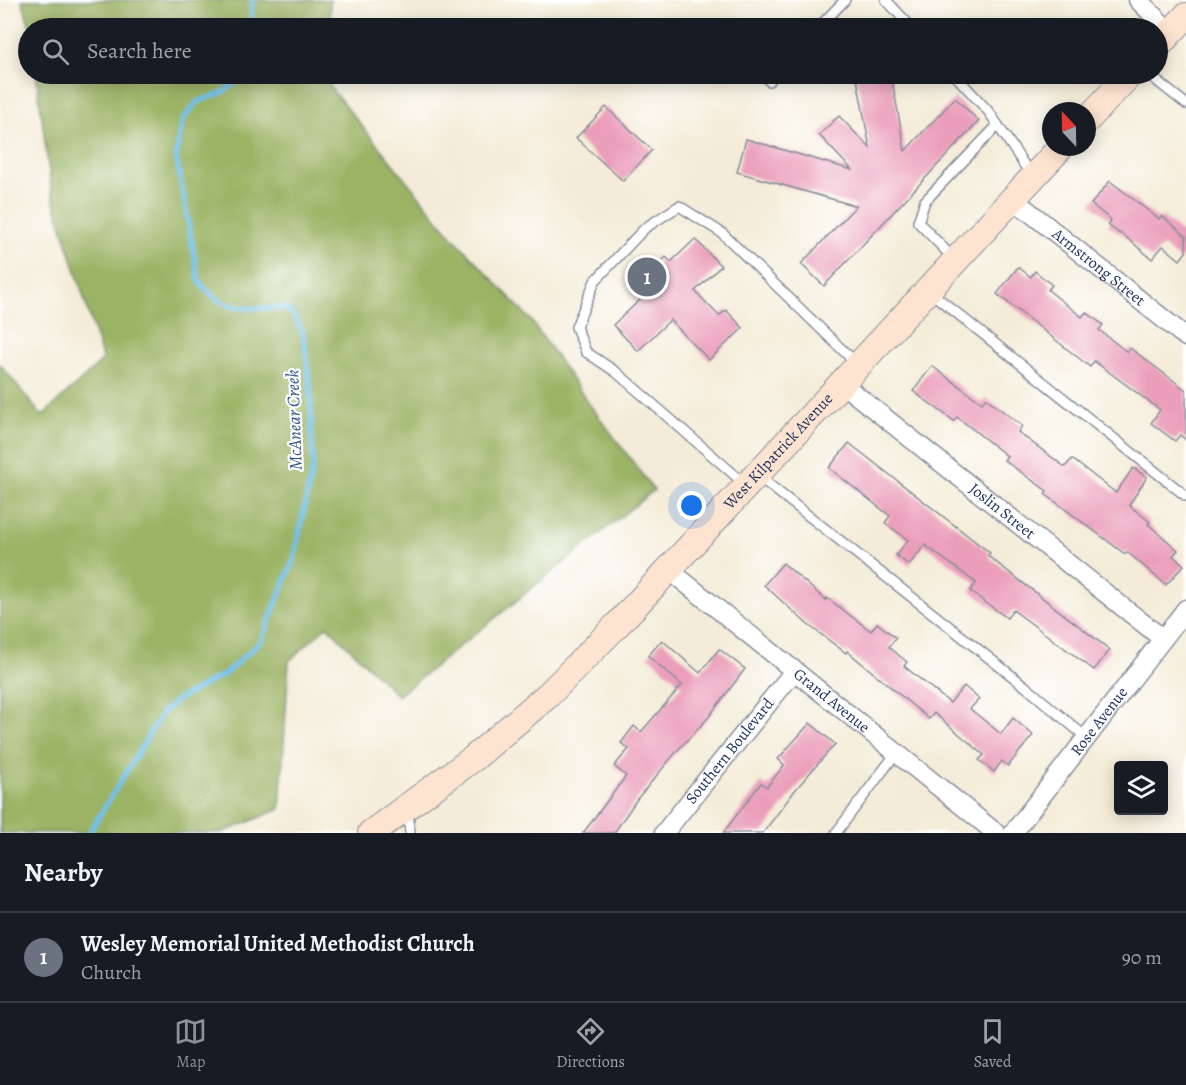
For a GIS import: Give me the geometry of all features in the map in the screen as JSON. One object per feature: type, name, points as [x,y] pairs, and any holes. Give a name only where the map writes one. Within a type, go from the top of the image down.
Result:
[{"type":"main road","points":[[1096,110],[1121,84]]},
{"type":"main road","name":"West Kilpatrick Avenue","points":[[370,833],[408,808],[474,758],[548,695],[1052,156]]},
{"type":"street","points":[[1138,0],[1157,18]]},
{"type":"street","name":"Armstrong Street","points":[[1012,198],[1186,337]]},
{"type":"street","name":"Joslin Street","points":[[849,374],[1163,639]]},
{"type":"street","name":"Grand Avenue","points":[[668,569],[996,833]]},
{"type":"street","name":"Rose Avenue","points":[[1013,833],[1186,609]]},
{"type":"street","name":"Southern Boulevard","points":[[664,833],[795,669]]},
{"type":"lane","points":[[828,18],[845,0]]},
{"type":"lane","points":[[886,0],[903,18]]},
{"type":"lane","points":[[963,84],[989,112],[1032,177]]},
{"type":"lane","points":[[1161,84],[1186,104]]},
{"type":"lane","points":[[955,260],[918,222],[925,201],[998,125]]},
{"type":"lane","points":[[849,374],[722,233],[679,206],[645,228],[595,281],[576,327],[586,352],[616,372],[751,480],[1026,687],[1087,738]]},
{"type":"lane","points":[[927,290],[1186,496]]},
{"type":"lane","points":[[836,833],[897,752]]},
{"type":"lane","points":[[408,808],[410,833]]},
{"type":"green space","points":[[22,0],[330,0],[330,18],[27,18]]},
{"type":"green space","points":[[37,84],[330,84],[330,87],[451,235],[530,319],[590,405],[654,490],[398,696],[327,626],[289,661],[280,809],[222,833],[0,833],[0,364],[42,416],[103,360],[52,194]]},
{"type":"building","points":[[858,84],[893,84],[905,151],[955,98],[979,121],[824,286],[801,264],[856,206],[737,172],[746,139],[852,170],[819,135],[839,116],[870,148]]},
{"type":"building","points":[[606,107],[652,150],[623,181],[576,138]]},
{"type":"building","points":[[1110,181],[1159,219],[1162,216],[1186,236],[1186,252],[1180,260],[1163,246],[1152,259],[1108,225],[1111,220],[1091,204]]},
{"type":"building","points":[[695,239],[721,266],[695,291],[719,316],[726,310],[743,328],[709,360],[670,320],[638,351],[613,325],[641,299],[632,290],[666,257],[671,262]]},
{"type":"building","points":[[1018,267],[1031,277],[1035,271],[1052,285],[1048,290],[1082,317],[1086,312],[1103,325],[1099,330],[1127,352],[1130,348],[1186,390],[1186,440],[1180,435],[1175,441],[1151,423],[1160,410],[1094,361],[1090,367],[997,294]]},
{"type":"building","points":[[932,366],[982,403],[986,398],[1022,426],[1018,432],[1065,467],[1072,459],[1116,493],[1133,468],[1147,477],[1129,505],[1178,550],[1173,556],[1184,565],[1166,585],[1127,552],[1125,554],[1045,494],[1047,491],[1004,460],[1007,456],[957,417],[954,421],[913,391]]},
{"type":"building","points":[[849,443],[990,553],[988,556],[1110,650],[1094,670],[1013,610],[1007,618],[970,591],[976,583],[925,545],[909,565],[896,555],[908,540],[885,523],[890,516],[829,468]]},
{"type":"building","points":[[783,563],[826,600],[827,598],[871,631],[877,623],[896,638],[889,647],[907,662],[904,666],[950,703],[964,686],[979,699],[970,709],[1001,734],[1013,718],[1033,735],[1008,766],[1002,761],[994,772],[979,760],[984,755],[934,713],[929,719],[847,651],[846,653],[807,624],[764,585]]},
{"type":"building","points":[[662,640],[700,673],[719,649],[745,669],[708,718],[637,799],[614,833],[583,833],[626,776],[614,766],[629,749],[621,743],[634,726],[641,732],[682,685],[648,656]]},
{"type":"building","points":[[810,723],[835,744],[796,789],[763,833],[723,833],[761,783],[767,787],[784,765],[778,759]]},
{"type":"waterway","name":"McAnear Creek","points":[[251,18],[252,0]]},
{"type":"waterway","name":"McAnear Creek","points":[[89,833],[162,713],[177,700],[226,673],[261,641],[294,559],[313,465],[310,384],[303,333],[294,316],[286,308],[249,308],[227,304],[208,292],[199,281],[176,156],[183,119],[197,102],[222,93],[234,84]]},
{"type":"place","name":"Wesley Memorial United Methodist Church","points":[[647,277]]}]
